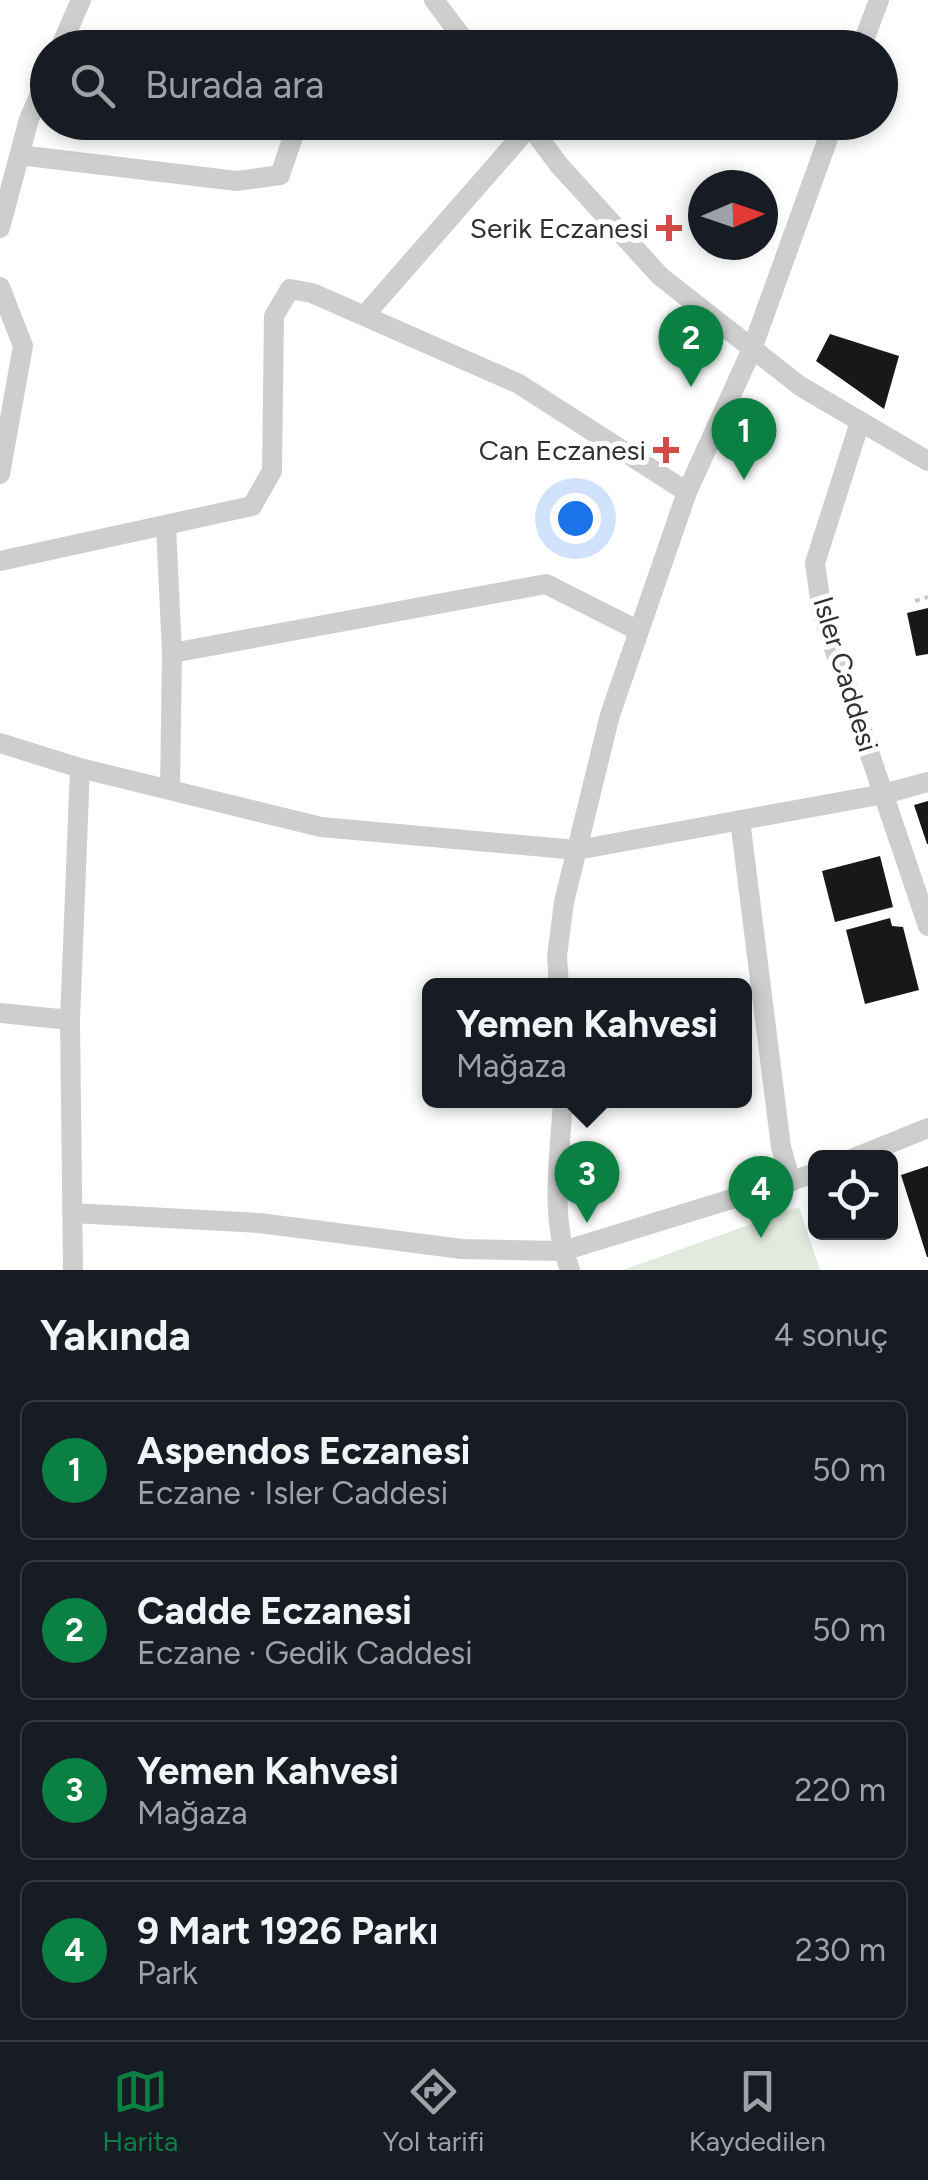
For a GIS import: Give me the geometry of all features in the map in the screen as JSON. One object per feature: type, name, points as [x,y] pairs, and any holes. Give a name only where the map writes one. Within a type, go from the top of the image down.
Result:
[{"type":"street","points":[[68,30],[81,0]]},
{"type":"street","points":[[434,0],[457,30]]},
{"type":"street","points":[[868,30],[878,0]]},
{"type":"street","points":[[0,228],[30,115]]},
{"type":"street","points":[[20,155],[237,181],[280,175],[292,140]]},
{"type":"street","points":[[364,316],[514,140]]},
{"type":"street","points":[[540,140],[660,276],[800,386],[928,461]]},
{"type":"street","points":[[558,978],[556,956],[564,902],[610,715],[687,492],[752,349],[827,140]]},
{"type":"street","points":[[0,287],[23,346],[0,474]]},
{"type":"street","points":[[0,561],[252,506],[272,471],[274,316],[290,290],[312,293],[520,384],[687,492]]},
{"type":"street","name":"Isler Caddesi","points":[[860,422],[816,563],[822,613],[928,926]]},
{"type":"street","points":[[166,526],[172,653],[170,790]]},
{"type":"street","points":[[172,653],[546,584],[639,631]]},
{"type":"street","points":[[0,743],[80,768],[321,827],[578,850],[884,794],[928,782]]},
{"type":"street","points":[[73,1270],[70,1020],[80,768]]},
{"type":"street","points":[[740,820],[780,1147],[791,1182]]},
{"type":"street","points":[[0,1013],[70,1020]]},
{"type":"street","points":[[563,1108],[557,1204],[566,1260]]},
{"type":"street","points":[[874,1150],[928,1128]]},
{"type":"street","points":[[72,1213],[259,1222],[566,1260],[808,1176]]},
{"type":"path","points":[[915,600],[928,598]]},
{"type":"shaded area","points":[[799,1207],[820,1270],[623,1270]]},
{"type":"building","points":[[830,334],[899,356],[884,409],[816,361]]},
{"type":"building","points":[[928,608],[928,654],[916,656],[907,613]]},
{"type":"building","points":[[928,801],[928,844],[927,844],[914,805]]},
{"type":"building","points":[[880,856],[893,907],[835,922],[822,871]]},
{"type":"building","points":[[890,918],[892,926],[903,927],[919,990],[865,1004],[846,930]]},
{"type":"building","points":[[928,1166],[928,1257],[927,1257],[901,1175]]},
{"type":"place","name":"Serik Eczanesi","points":[[669,228]]},
{"type":"place","name":"Cadde Eczanesi","points":[[691,387]]},
{"type":"place","name":"Can Eczanesi","points":[[666,450]]},
{"type":"place","name":"Aspendos Eczanesi","points":[[744,480]]},
{"type":"place","name":"Yemen Kahvesi","points":[[587,1223]]},
{"type":"place","name":"9 Mart 1926 Parkı","points":[[761,1238]]}]
